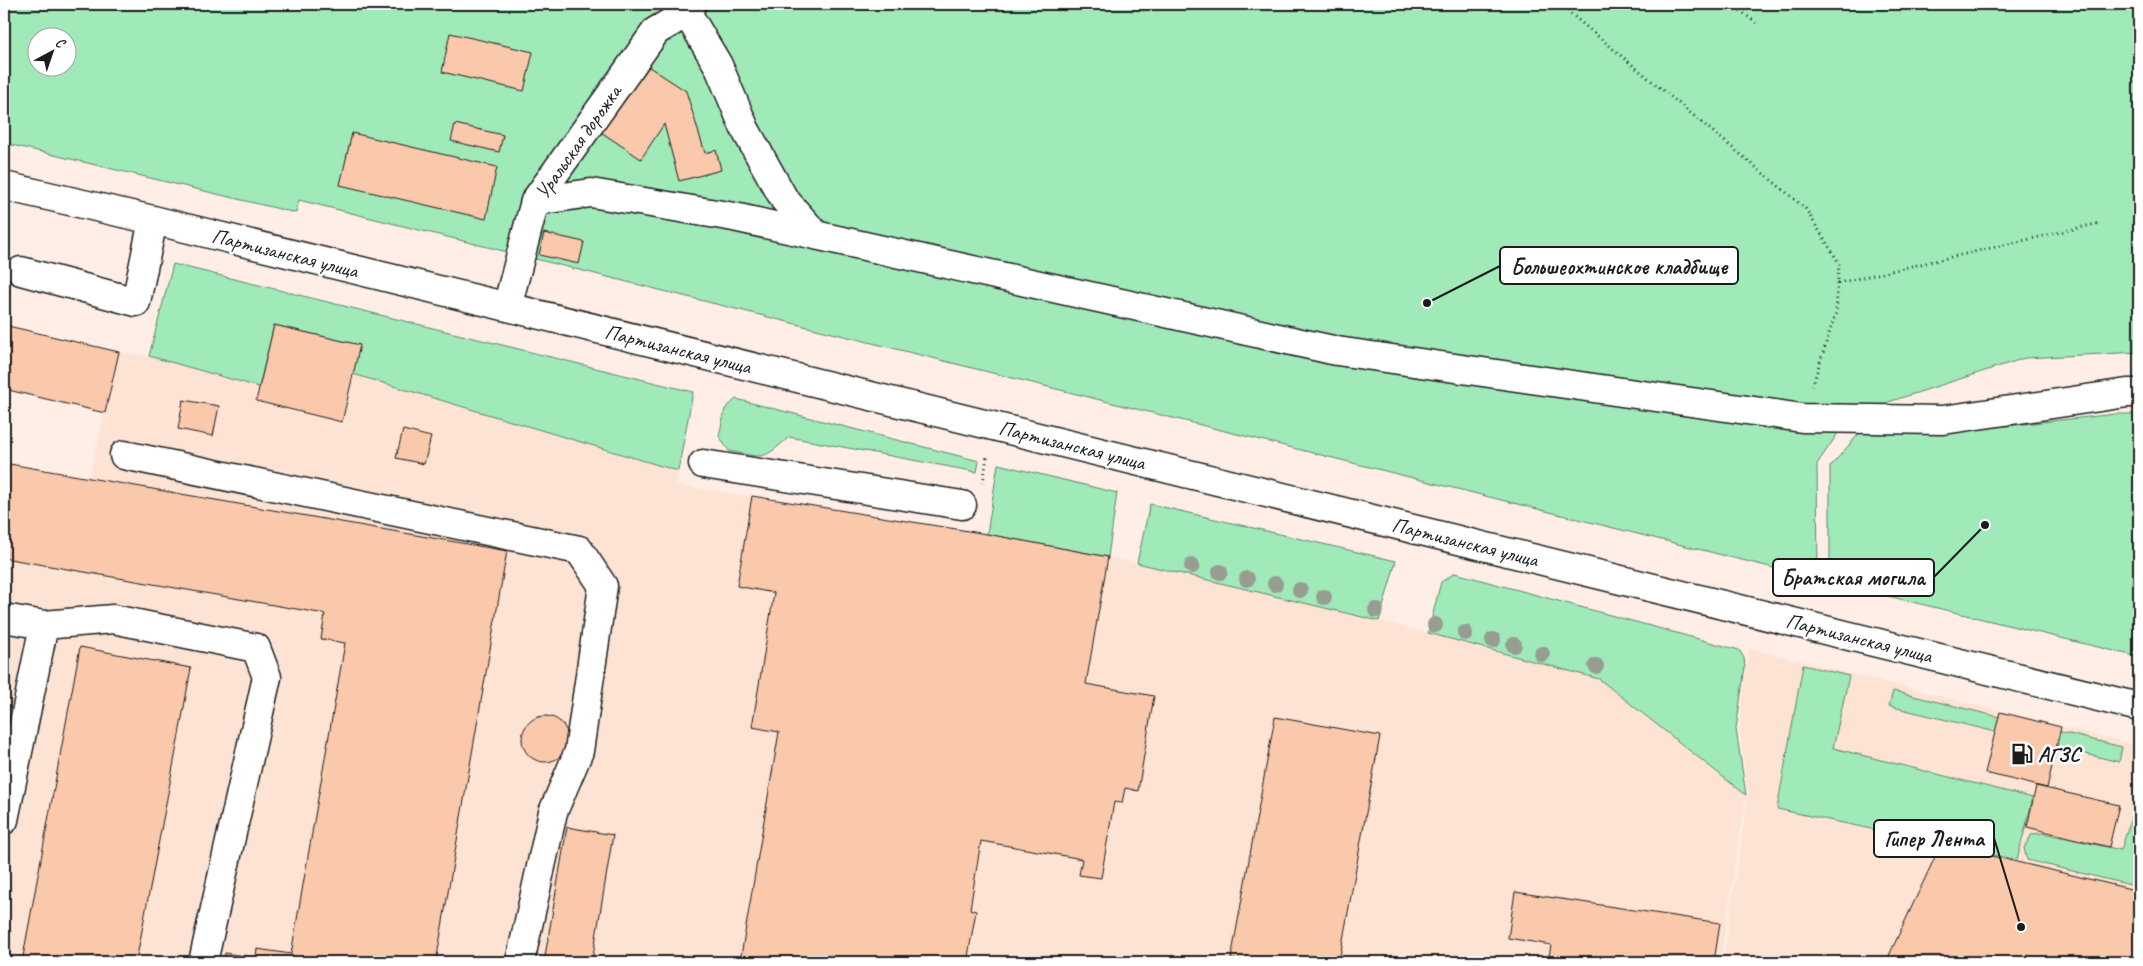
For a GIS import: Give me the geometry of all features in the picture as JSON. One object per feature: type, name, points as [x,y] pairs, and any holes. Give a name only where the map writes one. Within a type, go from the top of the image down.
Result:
[{"type":"street","name":"Уральская дорожка","points":[[507,307],[535,202],[656,31],[689,9]]},
{"type":"street","points":[[689,9],[718,65],[745,129],[784,199],[816,235]]},
{"type":"street","name":"Партизанская улица","points":[[4,186],[153,220],[2139,707]]},
{"type":"street","points":[[535,202],[591,193],[734,217],[1337,351],[1802,418],[1943,420],[2127,393],[2139,393]]},
{"type":"street","points":[[21,271],[136,302],[153,220]]},
{"type":"street","points":[[124,455],[579,550],[603,586],[579,751],[554,812],[520,962]]},
{"type":"street","points":[[703,464],[962,505]]},
{"type":"street","points":[[4,618],[44,625],[113,620],[256,648],[267,677],[203,962]]},
{"type":"street","points":[[4,820],[44,625]]},
{"type":"path","points":[[1559,4],[1805,208],[1839,264],[1836,312],[1802,418]]},
{"type":"path","points":[[1732,4],[1756,23]]},
{"type":"path","points":[[1838,283],[2100,222]]},
{"type":"shaded area","points":[[274,325],[360,345],[353,374],[678,471],[676,485],[987,534],[1137,563],[1409,628],[1599,679],[1746,795],[1720,962],[4,962],[4,463],[89,478],[119,352],[149,356],[259,387]]},
{"type":"shaded area","points":[[1749,648],[2139,746],[2139,962],[1723,962],[1748,795],[1739,729]]},
{"type":"green space","points":[[4,4],[2139,4],[2139,352],[2025,358],[1851,414],[1817,464],[1818,579],[299,200],[296,213],[4,143]]},
{"type":"green space","points":[[173,264],[693,392],[678,471],[353,374],[359,345],[274,325],[259,387],[149,356]]},
{"type":"green space","points":[[736,399],[979,461],[977,472],[789,437],[762,456],[729,451],[719,436],[725,409]]},
{"type":"green space","points":[[2116,414],[2139,414],[2139,657],[1830,582],[1830,467],[1862,430],[1941,433]]},
{"type":"green space","points":[[998,464],[1117,493],[1108,557],[987,534]]},
{"type":"green space","points":[[1150,504],[1396,561],[1379,621],[1137,563]]},
{"type":"green space","points":[[1455,573],[1739,650],[1744,658],[1745,667],[1736,729],[1746,795],[1599,679],[1428,633],[1441,582]]},
{"type":"green space","points":[[1803,665],[1849,676],[1833,748],[2033,798],[2017,860],[1777,809]]},
{"type":"green space","points":[[1893,691],[2122,747],[2119,762],[1889,706]]},
{"type":"green space","points":[[2139,792],[2139,887],[2027,860],[2024,848],[2032,834],[2043,833],[2121,850]]},
{"type":"building","points":[[450,33],[533,52],[524,91],[442,72]]},
{"type":"building","points":[[643,63],[686,91],[705,153],[716,150],[721,170],[679,181],[664,124],[641,159],[598,130]]},
{"type":"building","points":[[455,124],[503,135],[499,152],[451,141]]},
{"type":"building","points":[[352,133],[497,167],[486,219],[340,185]]},
{"type":"building","points":[[544,233],[584,242],[579,264],[539,255]]},
{"type":"building","points":[[4,325],[119,352],[105,413],[4,389]]},
{"type":"building","points":[[274,325],[360,345],[342,422],[256,401]]},
{"type":"building","points":[[183,400],[219,406],[213,436],[178,429]]},
{"type":"building","points":[[403,430],[431,437],[424,464],[396,458]]},
{"type":"building","points":[[4,463],[507,551],[436,962],[224,962],[225,953],[256,958],[257,949],[291,954],[345,643],[321,639],[325,614],[4,558]]},
{"type":"building","points":[[752,496],[987,534],[1108,557],[1086,684],[1154,696],[1138,791],[1125,788],[1122,803],[1114,802],[1101,878],[1079,875],[1082,859],[981,841],[970,909],[976,911],[967,962],[740,962],[779,732],[752,727],[774,593],[737,586]]},
{"type":"building","points":[[80,647],[191,668],[179,735],[136,962],[22,962]]},
{"type":"building","name":"АГЗС","points":[[2000,712],[2061,727],[2047,788],[1985,773]]},
{"type":"building","points":[[540,716],[550,716],[564,726],[568,739],[564,752],[558,758],[550,762],[540,762],[526,752],[522,744],[522,734],[532,720]]},
{"type":"building","points":[[1275,717],[1380,736],[1339,962],[1249,962],[1231,959]]},
{"type":"building","points":[[2036,786],[2119,805],[2109,847],[2027,827]]},
{"type":"building","points":[[567,827],[613,835],[592,962],[544,962]]},
{"type":"building","points":[[1941,844],[2139,891],[2139,962],[1886,962]]},
{"type":"building","points":[[1515,892],[1720,923],[1714,962],[1548,962],[1551,945],[1508,938]]},
{"type":"place","name":"Большеохтинское кладбище","points":[[1427,303]]},
{"type":"place","name":"Братская могила","points":[[1985,525]]},
{"type":"place","name":"АГЗС","points":[[2022,754]]},
{"type":"place","name":"Гипер Лента","points":[[2021,927]]}]
